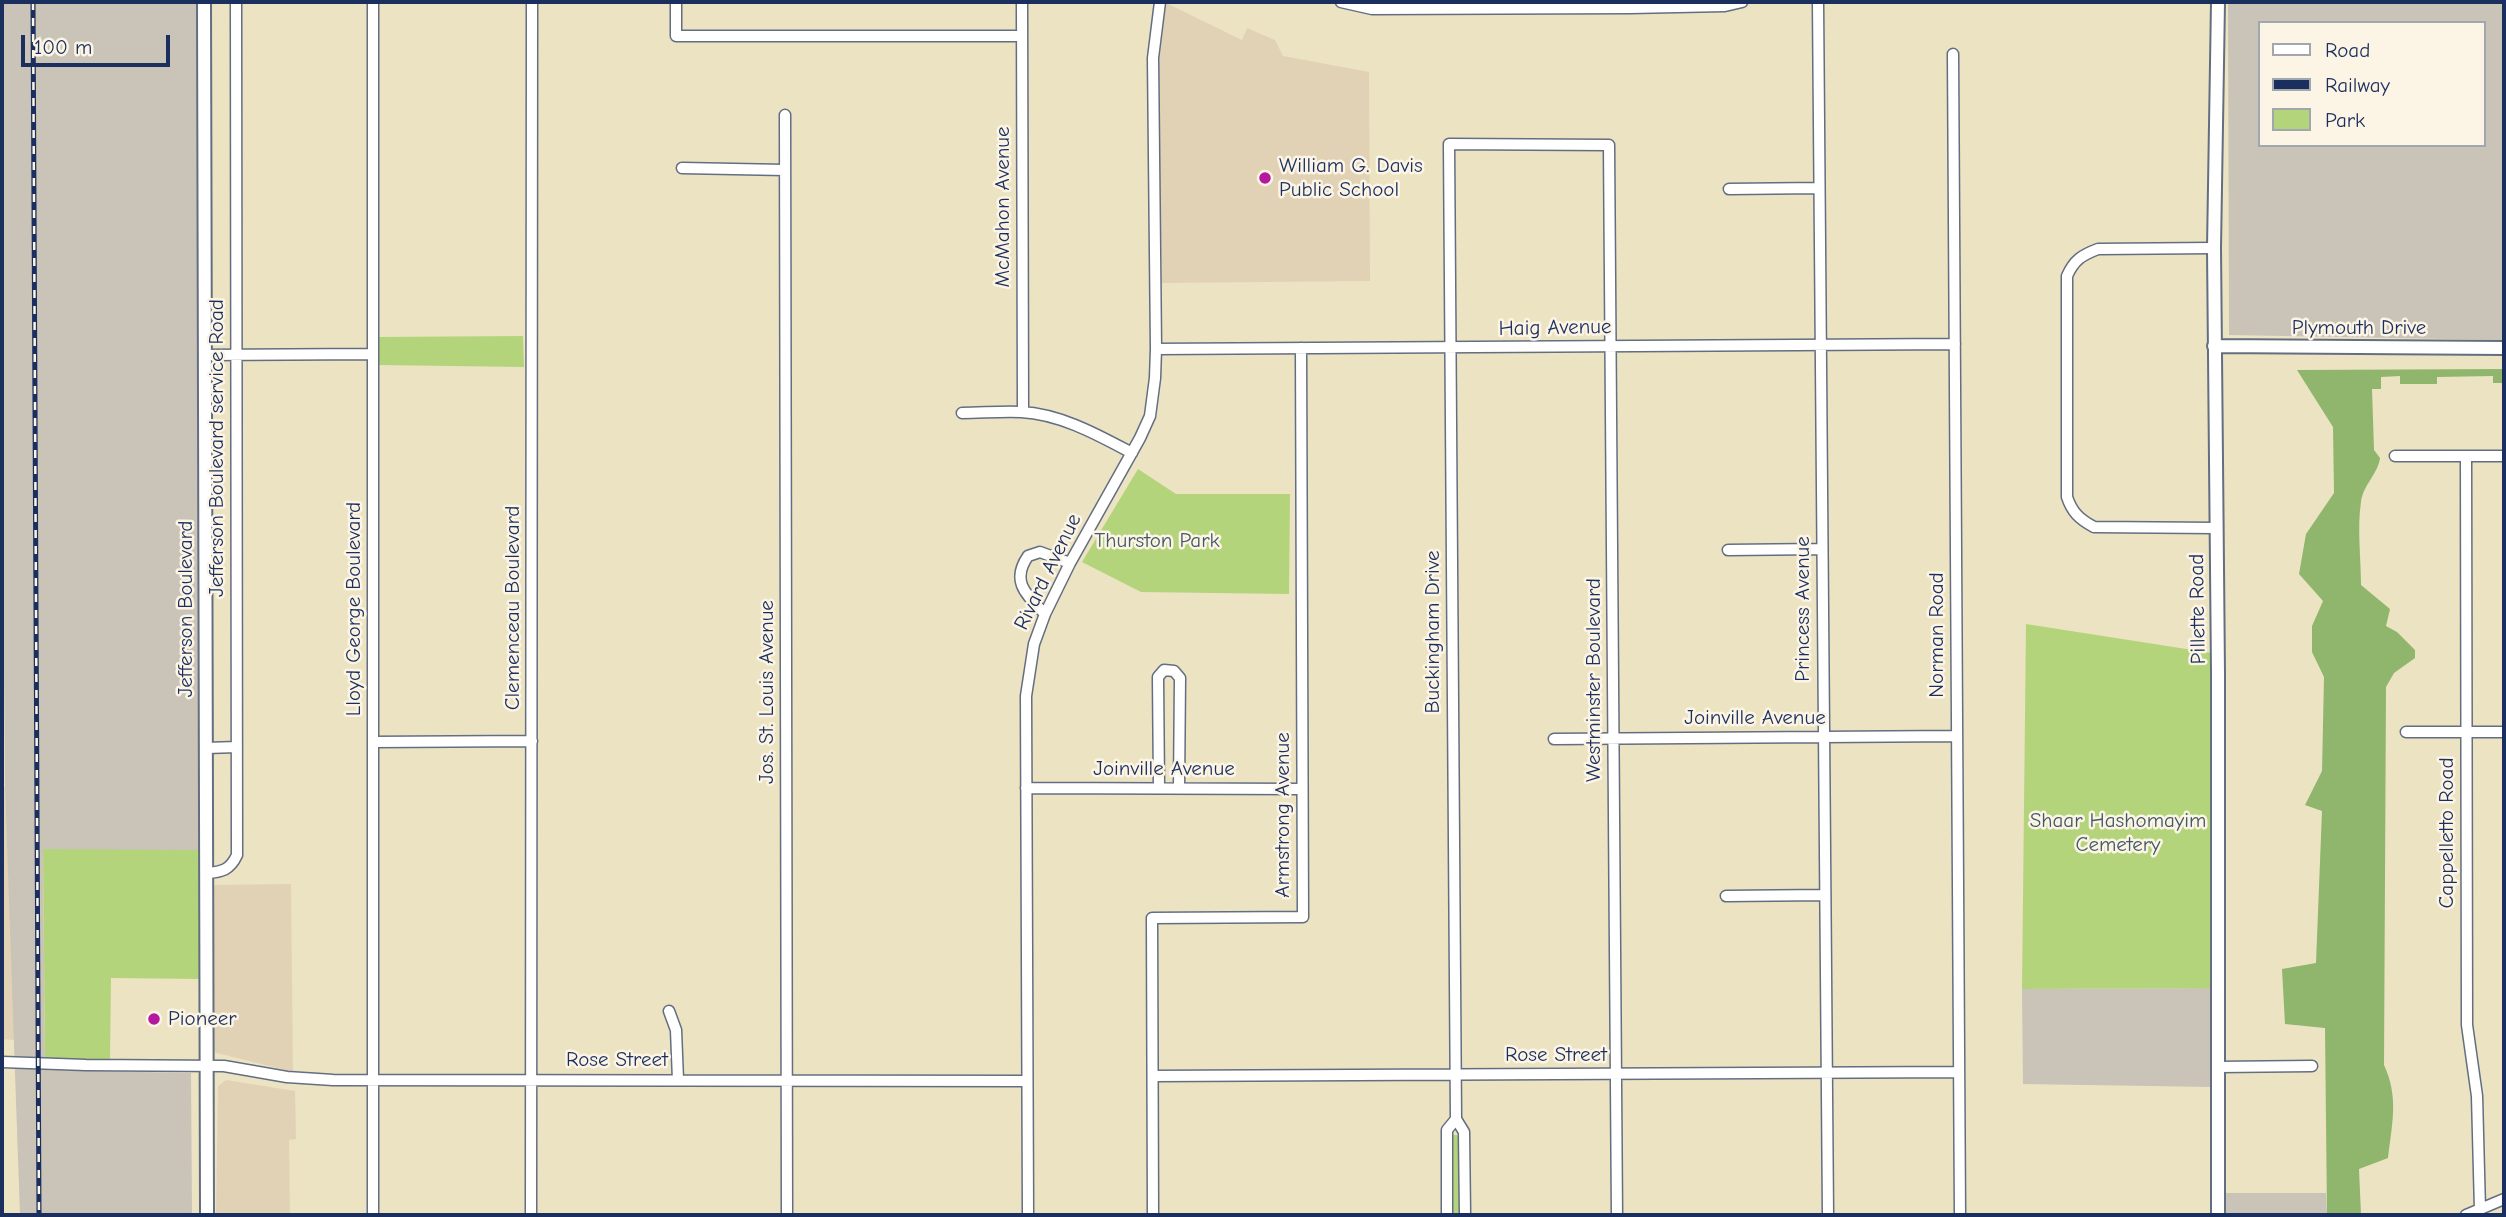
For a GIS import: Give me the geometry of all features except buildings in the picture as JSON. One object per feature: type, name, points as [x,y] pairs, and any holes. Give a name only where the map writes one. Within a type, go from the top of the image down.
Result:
[{"type":"street","name":"Jefferson Boulevard","points":[[204,2],[207,1215]]},
{"type":"street","name":"Jefferson Boulevard service Road","points":[[207,873],[222,872],[232,866],[237,855],[236,2]]},
{"type":"street","name":"Lloyd George Boulevard","points":[[373,2],[373,1215]]},
{"type":"street","name":"Clemenceau Boulevard","points":[[531,1215],[532,2]]},
{"type":"street","points":[[676,2],[676,36],[1022,36]]},
{"type":"street","name":"McMahon Avenue","points":[[1022,2],[1023,412]]},
{"type":"street","name":"Rivard Avenue","points":[[1028,1215],[1026,696],[1034,644],[1045,614],[1150,416],[1156,349],[1153,58],[1160,2]]},
{"type":"street","points":[[1341,2],[1372,9],[1726,6],[1742,2]]},
{"type":"street","name":"Princess Avenue","points":[[1818,2],[1828,1215]]},
{"type":"street","name":"Pillette Road","points":[[2218,2],[2214,248],[2218,1215]]},
{"type":"street","name":"Norman Road","points":[[1953,54],[1960,1215]]},
{"type":"street","name":"Jos. St. Louis Avenue","points":[[785,115],[787,1215]]},
{"type":"street","name":"Buckingham Drive","points":[[1465,1215],[1464,1132],[1456,1119],[1455,1074],[1449,144],[1609,145]]},
{"type":"street","name":"Westminster Boulevard","points":[[1609,145],[1617,1215]]},
{"type":"street","points":[[682,168],[785,170]]},
{"type":"street","points":[[1729,189],[1819,188]]},
{"type":"street","points":[[2214,248],[2098,249],[2081,255],[2072,264],[2067,276],[2067,496],[2071,510],[2094,527],[2216,528]]},
{"type":"street","name":"Haig Avenue","points":[[1156,349],[1955,344]]},
{"type":"street","name":"Plymouth Drive","points":[[2214,346],[2504,348]]},
{"type":"street","name":"Armstrong Avenue","points":[[1153,1215],[1152,918],[1303,917],[1301,348]]},
{"type":"street","points":[[205,355],[373,354]]},
{"type":"street","points":[[962,413],[1023,412],[1060,420],[1132,453]]},
{"type":"street","points":[[2395,456],[2504,456]]},
{"type":"street","name":"Cappelletto Road","points":[[2466,456],[2467,1025],[2477,1096],[2480,1210]]},
{"type":"street","points":[[1728,550],[1822,549]]},
{"type":"street","points":[[1045,614],[1023,591],[1021,565],[1028,556],[1040,552],[1070,563]]},
{"type":"street","points":[[1159,788],[1158,677],[1164,670],[1174,671],[1180,677],[1179,788]]},
{"type":"street","points":[[2406,732],[2504,732]]},
{"type":"street","name":"Joinville Avenue","points":[[1553,739],[1957,736]]},
{"type":"street","points":[[373,742],[532,741]]},
{"type":"street","points":[[206,748],[237,747]]},
{"type":"street","name":"Joinville Avenue","points":[[1026,788],[1302,789]]},
{"type":"street","points":[[1726,897],[1825,895]]},
{"type":"street","points":[[669,1011],[676,1030],[678,1080]]},
{"type":"street","name":"Rose Street","points":[[2,1062],[86,1066],[207,1066],[333,1080],[1027,1081]]},
{"type":"street","points":[[2218,1067],[2312,1066]]},
{"type":"street","name":"Rose Street","points":[[1153,1076],[1959,1072]]},
{"type":"street","name":"Buckingham Drive","points":[[1447,1215],[1447,1130],[1456,1119]]},
{"type":"street","points":[[2466,1215],[2504,1199]]},
{"type":"shaded area","points":[[2,2],[199,2],[199,850],[43,850],[45,1070],[191,1073],[192,1215],[20,1215],[2,661]]},
{"type":"shaded area","points":[[2228,2],[2504,2],[2504,340],[2229,335]]},
{"type":"shaded area","name":"William G. Davis Public School","points":[[1166,3],[1242,40],[1247,28],[1275,40],[1283,56],[1369,72],[1370,281],[1162,283],[1158,74]]},
{"type":"shaded area","points":[[2,787],[5,787],[15,1040],[2,1039]]},
{"type":"shaded area","points":[[291,884],[293,1072],[213,1052],[212,885]]},
{"type":"shaded area","points":[[2213,988],[2213,1087],[2023,1084],[2022,989]]},
{"type":"shaded area","points":[[226,1080],[295,1091],[296,1139],[289,1140],[290,1215],[216,1215],[218,1086]]},
{"type":"shaded area","points":[[2226,1193],[2326,1193],[2327,1215],[2225,1215]]},
{"type":"green space","points":[[523,336],[524,367],[377,365],[377,337]]},
{"type":"green space","points":[[2504,369],[2504,383],[2493,383],[2493,376],[2437,377],[2437,384],[2400,384],[2400,376],[2381,377],[2381,389],[2372,389],[2374,450],[2380,458],[2361,502],[2361,585],[2390,609],[2386,626],[2397,632],[2415,650],[2415,658],[2394,673],[2386,687],[2384,1065],[2392,1088],[2393,1111],[2388,1158],[2359,1169],[2361,1215],[2327,1215],[2325,1028],[2285,1024],[2282,969],[2316,963],[2322,811],[2305,805],[2322,771],[2324,677],[2312,652],[2312,626],[2323,601],[2299,574],[2306,534],[2334,493],[2333,427],[2297,370]]},
{"type":"green space","name":"Thurston Park","points":[[1138,469],[1176,494],[1290,494],[1289,594],[1141,592],[1082,562]]},
{"type":"green space","name":"Shaar Hashomayim Cemetery","points":[[2026,624],[2212,653],[2213,988],[2022,989]]},
{"type":"green space","points":[[43,849],[199,850],[201,979],[111,978],[110,1059],[45,1059]]},
{"type":"green space","points":[[1454,1135],[1460,1139],[1460,1215],[1452,1215],[1451,1138]]},
{"type":"railway","points":[[33,2],[39,1215]]},
{"type":"place","name":"William G. Davis Public School","points":[[1265,178]]},
{"type":"place","name":"Pioneer","points":[[154,1019]]}]
